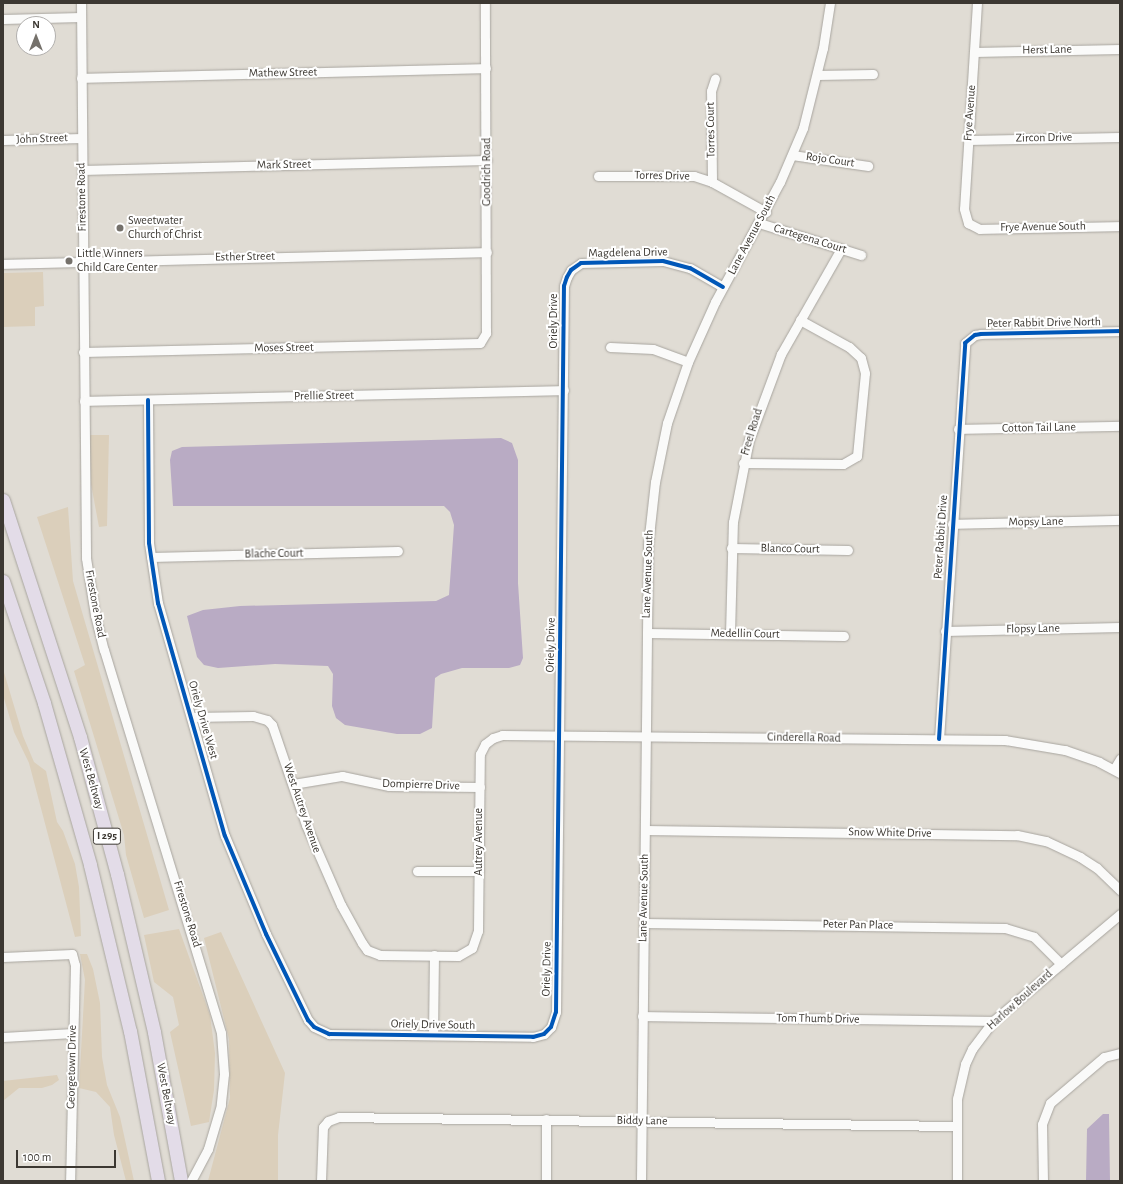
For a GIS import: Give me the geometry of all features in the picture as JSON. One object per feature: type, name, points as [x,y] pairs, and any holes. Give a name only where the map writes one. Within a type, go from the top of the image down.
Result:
[{"type":"highway","name":"West Beltway","points":[[3,500],[80,737],[115,866],[154,1032],[181,1181]]},
{"type":"highway","name":"West Beltway","points":[[3,581],[42,696],[92,872],[130,1031],[158,1181]]},
{"type":"street","name":"Firestone Road","points":[[81,3],[85,529],[90,592],[104,650],[218,1014],[222,1040],[224,1074],[216,1128],[208,1149],[191,1181]]},
{"type":"street","name":"Goodrich Road","points":[[483,340],[486,333],[487,252],[485,3]]},
{"type":"street","name":"Lane Avenue South","points":[[641,1181],[648,545],[655,482],[667,423],[688,362],[723,287],[766,212],[792,155],[817,75],[830,3]]},
{"type":"street","name":"Frye Avenue","points":[[968,223],[964,209],[977,3]]},
{"type":"street","points":[[3,18],[81,17]]},
{"type":"street","name":"Herst Lane","points":[[974,52],[1120,48]]},
{"type":"street","name":"Mathew Street","points":[[81,78],[486,68]]},
{"type":"street","points":[[817,75],[873,74]]},
{"type":"street","name":"Torres Court","points":[[712,182],[711,91],[715,79]]},
{"type":"street","name":"Zircon Drive","points":[[968,140],[1120,137]]},
{"type":"street","name":"John Street","points":[[3,140],[82,138]]},
{"type":"street","name":"Rojo Court","points":[[792,155],[868,166]]},
{"type":"street","name":"Mark Street","points":[[82,170],[487,160]]},
{"type":"street","name":"Torres Drive","points":[[598,176],[687,174],[712,182],[766,212]]},
{"type":"street","name":"Cartegena Court","points":[[759,223],[861,254]]},
{"type":"street","name":"Frye Avenue South","points":[[968,223],[980,229],[1120,226]]},
{"type":"street","name":"Freel Road","points":[[730,634],[731,548],[736,497],[743,463],[766,390],[800,320],[841,248]]},
{"type":"street","name":"Esther Street","points":[[3,264],[83,260],[487,252]]},
{"type":"street","name":"Magdelena Drive","points":[[576,266],[589,262],[672,261],[690,268],[723,287]]},
{"type":"street","name":"Oriely Drive","points":[[552,1027],[556,1012],[564,286],[567,276],[576,266]]},
{"type":"street","points":[[743,463],[843,464],[854,460],[860,448],[865,373],[861,358],[849,347],[800,320]]},
{"type":"street","name":"Peter Rabbit Drive North","points":[[969,339],[981,334],[1120,331]]},
{"type":"street","name":"Peter Rabbit Drive","points":[[938,739],[963,349],[969,339]]},
{"type":"street","name":"Moses Street","points":[[83,352],[473,345],[483,340]]},
{"type":"street","points":[[610,347],[653,349],[688,362]]},
{"type":"street","name":"Prellie Street","points":[[84,401],[564,390]]},
{"type":"street","name":"Oriely Drive West","points":[[148,400],[151,557],[158,603],[225,836],[266,934],[314,1027]]},
{"type":"street","name":"Cotton Tail Lane","points":[[958,429],[1120,426]]},
{"type":"street","name":"Mopsy Lane","points":[[952,524],[1120,520]]},
{"type":"street","name":"Blanco Court","points":[[731,548],[848,550]]},
{"type":"street","name":"Blache Court","points":[[151,557],[398,551]]},
{"type":"street","name":"Flopsy Lane","points":[[945,631],[1120,627]]},
{"type":"street","name":"Medellin Court","points":[[647,633],[844,636]]},
{"type":"street","name":"West Autrey Avenue","points":[[192,717],[253,716],[267,720],[276,731],[306,825],[341,905],[362,943],[367,950],[380,955],[434,955]]},
{"type":"street","name":"Cinderella Road","points":[[485,744],[492,738],[502,735],[938,739],[1028,742],[1083,755],[1117,771]]},
{"type":"street","name":"Autrey Avenue","points":[[434,955],[458,956],[472,948],[476,941],[479,871],[480,754],[485,744]]},
{"type":"street","points":[[1117,771],[1120,759]]},
{"type":"street","name":"Dompierre Drive","points":[[293,784],[342,776],[389,786],[480,787]]},
{"type":"street","name":"Snow White Drive","points":[[645,830],[1017,835],[1046,841],[1080,857],[1097,868],[1120,890]]},
{"type":"street","points":[[417,871],[479,871]]},
{"type":"street","name":"Harlow Boulevard","points":[[956,1181],[957,1100],[965,1064],[972,1049],[993,1021],[1120,914]]},
{"type":"street","name":"Peter Pan Place","points":[[644,923],[1005,928],[1034,938],[1061,964]]},
{"type":"street","name":"Georgetown Drive","points":[[3,957],[72,954],[75,965],[70,1181]]},
{"type":"street","points":[[432,1035],[434,955]]},
{"type":"street","name":"Tom Thumb Drive","points":[[642,1016],[993,1021]]},
{"type":"street","name":"Oriely Drive South","points":[[314,1027],[329,1034],[533,1037],[544,1034],[552,1027]]},
{"type":"street","points":[[3,1037],[73,1033]]},
{"type":"street","points":[[1043,1181],[1042,1124],[1050,1103],[1104,1057],[1120,1053]]},
{"type":"street","name":"Biddy Lane","points":[[321,1181],[321,1135],[328,1121],[339,1117],[956,1126]]},
{"type":"street","points":[[546,1119],[546,1181]]},
{"type":"shaded area","points":[[43,272],[44,306],[35,307],[35,326],[3,327],[3,273]]},
{"type":"shaded area","points":[[89,435],[109,435],[107,526],[99,527],[91,484]]},
{"type":"shaded area","points":[[501,438],[512,443],[518,460],[518,583],[523,658],[520,665],[509,668],[462,668],[441,674],[435,678],[432,728],[420,734],[397,734],[345,725],[336,718],[332,706],[333,674],[328,666],[275,664],[218,668],[204,665],[197,657],[187,616],[203,610],[240,606],[436,601],[449,595],[454,525],[450,512],[444,506],[173,506],[170,460],[172,451],[182,447]]},
{"type":"shaded area","points":[[68,507],[73,581],[169,910],[144,918],[126,855],[124,835],[74,671],[85,665],[37,517]]},
{"type":"shaded area","points":[[3,669],[23,736],[34,762],[46,771],[57,822],[63,831],[75,864],[79,887],[81,936],[75,937],[29,763],[14,732],[3,695]]},
{"type":"shaded area","points":[[179,929],[210,1015],[215,1053],[214,1090],[209,1122],[191,1126],[170,1032],[179,1025],[173,997],[154,982],[144,935]]},
{"type":"shaded area","points":[[221,932],[285,1073],[278,1135],[278,1181],[208,1181],[230,1098],[229,1039],[204,938]]},
{"type":"shaded area","points":[[80,954],[87,954],[93,969],[100,1003],[102,1057],[107,1085],[120,1117],[134,1181],[126,1181],[114,1135],[110,1107],[96,1092],[79,1088],[85,980]]},
{"type":"shaded area","points":[[57,1075],[59,1080],[52,1085],[42,1088],[19,1088],[3,1101],[3,1081]]},
{"type":"shaded area","points":[[1103,1114],[1109,1114],[1110,1181],[1086,1181],[1087,1129]]},
{"type":"cycle path","points":[[148,400],[149,543],[158,603],[225,836],[266,934],[308,1020],[314,1027],[329,1034],[533,1037],[544,1034],[551,1027],[556,1012],[564,286],[571,270],[581,263],[663,261],[690,268],[723,287]]},
{"type":"cycle path","points":[[939,739],[965,343],[975,335],[981,334],[1120,331]]},
{"type":"place","name":"Sweetwater Church of Christ","points":[[120,228]]},
{"type":"place","name":"Little Winners Child Care Center","points":[[69,261]]}]
